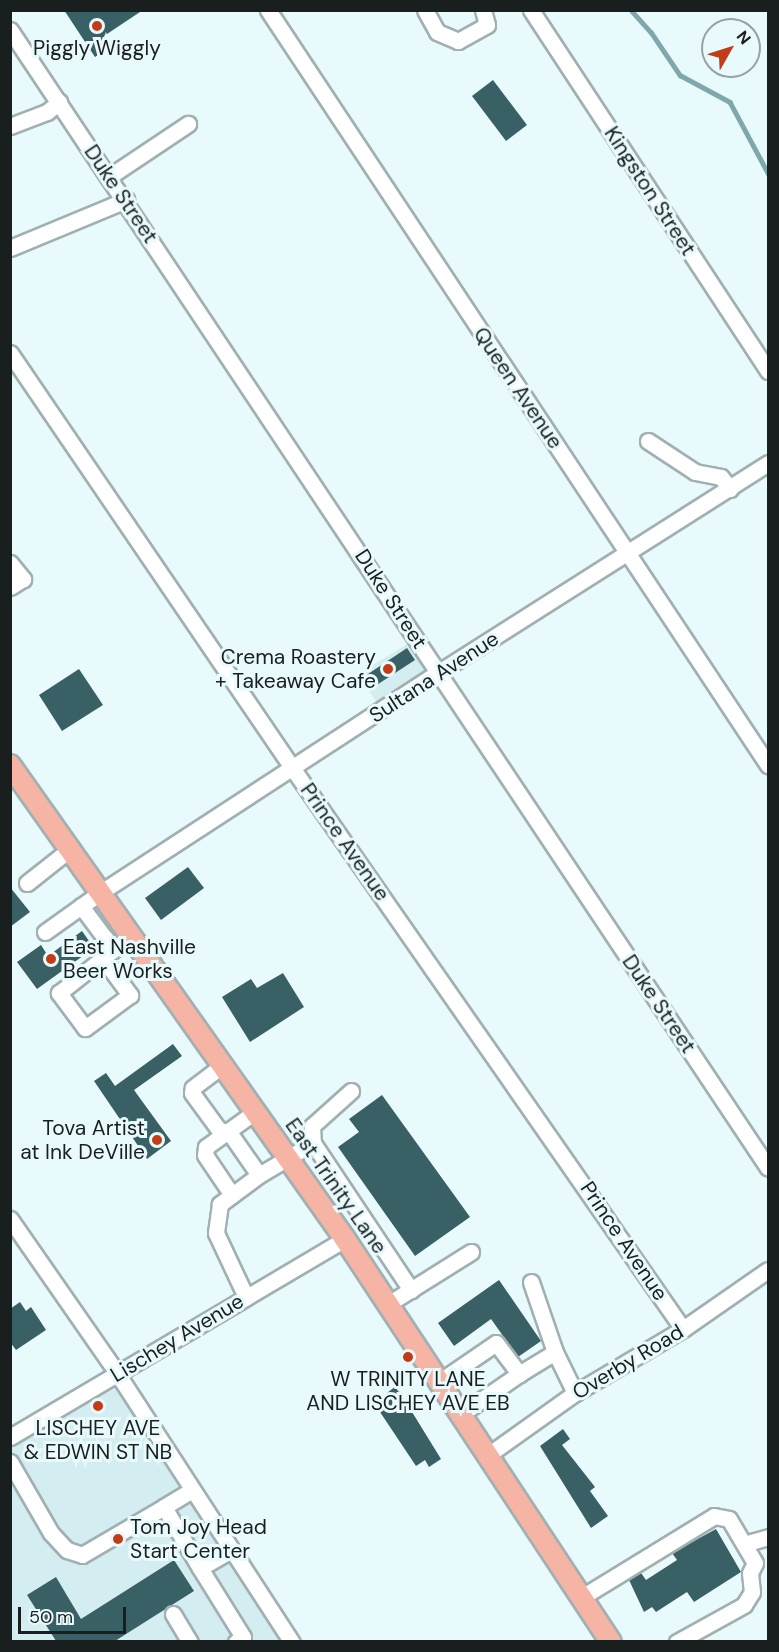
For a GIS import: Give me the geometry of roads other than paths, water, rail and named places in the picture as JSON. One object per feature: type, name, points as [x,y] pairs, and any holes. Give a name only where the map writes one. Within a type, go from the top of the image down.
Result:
[{"type":"main road","name":"East Trinity Lane","points":[[10,765],[345,1239],[610,1641]]},
{"type":"street","name":"Queen Avenue","points":[[268,10],[768,765]]},
{"type":"street","points":[[425,10],[437,32],[458,40],[487,25],[483,10]]},
{"type":"street","name":"Kingston Street","points":[[531,10],[768,371]]},
{"type":"street","name":"Duke Street","points":[[10,30],[126,200],[768,1168]]},
{"type":"street","points":[[10,126],[47,112],[59,102]]},
{"type":"street","points":[[110,176],[188,124]]},
{"type":"street","points":[[10,248],[126,200]]},
{"type":"street","name":"Prince Avenue","points":[[10,353],[293,769],[683,1329]]},
{"type":"street","points":[[648,441],[695,471],[721,477],[730,489]]},
{"type":"street","name":"Sultana Avenue","points":[[45,932],[101,892],[439,672],[628,555],[768,463]]},
{"type":"street","points":[[10,563],[23,579],[10,587]]},
{"type":"street","points":[[27,883],[70,849]]},
{"type":"street","points":[[81,906],[108,954],[130,995],[85,1028],[59,993],[108,954],[132,935]]},
{"type":"street","points":[[223,1065],[193,1088],[192,1094],[219,1130],[229,1132],[259,1175]]},
{"type":"street","points":[[351,1091],[312,1126],[313,1143],[411,1290]]},
{"type":"street","points":[[232,1196],[205,1155],[206,1147],[256,1111]]},
{"type":"street","points":[[246,1297],[216,1233],[220,1204],[259,1175],[313,1143]]},
{"type":"street","points":[[10,1219],[117,1373],[292,1641]]},
{"type":"street","name":"Lischey Avenue","points":[[10,1437],[345,1239]]},
{"type":"street","points":[[388,1304],[471,1252]]},
{"type":"street","name":"Overby Road","points":[[488,1455],[576,1393],[683,1329],[768,1270]]},
{"type":"street","points":[[531,1282],[555,1352],[576,1393]]},
{"type":"street","points":[[439,1382],[496,1342],[519,1374]]},
{"type":"street","points":[[461,1414],[555,1352]]},
{"type":"street","points":[[10,1462],[51,1533],[67,1550],[82,1555],[192,1490]]},
{"type":"street","points":[[164,1507],[243,1637],[236,1641]]},
{"type":"street","points":[[582,1597],[714,1516],[729,1519],[755,1563],[750,1573],[752,1592],[744,1605],[677,1641]]},
{"type":"street","points":[[744,1544],[768,1538]]},
{"type":"street","points":[[200,1568],[231,1550]]},
{"type":"street","points":[[173,1614],[190,1641]]},
{"type":"waterway","points":[[631,10],[651,32],[680,75],[730,102],[768,173]]},
{"type":"place","name":"Piggly Wiggly","points":[[97,26]]},
{"type":"place","name":"Crema Roastery + Takeaway Cafe","points":[[388,669]]},
{"type":"place","name":"East Nashville Beer Works","points":[[51,959]]},
{"type":"place","name":"Tova Artist at Ink DeVille","points":[[157,1140]]},
{"type":"place","name":"W TRINITY LANE AND LISCHEY AVE EB","points":[[408,1357]]},
{"type":"place","name":"LISCHEY AVE & EDWIN ST NB","points":[[98,1406]]},
{"type":"place","name":"Tom Joy Head Start Center","points":[[118,1539]]}]
